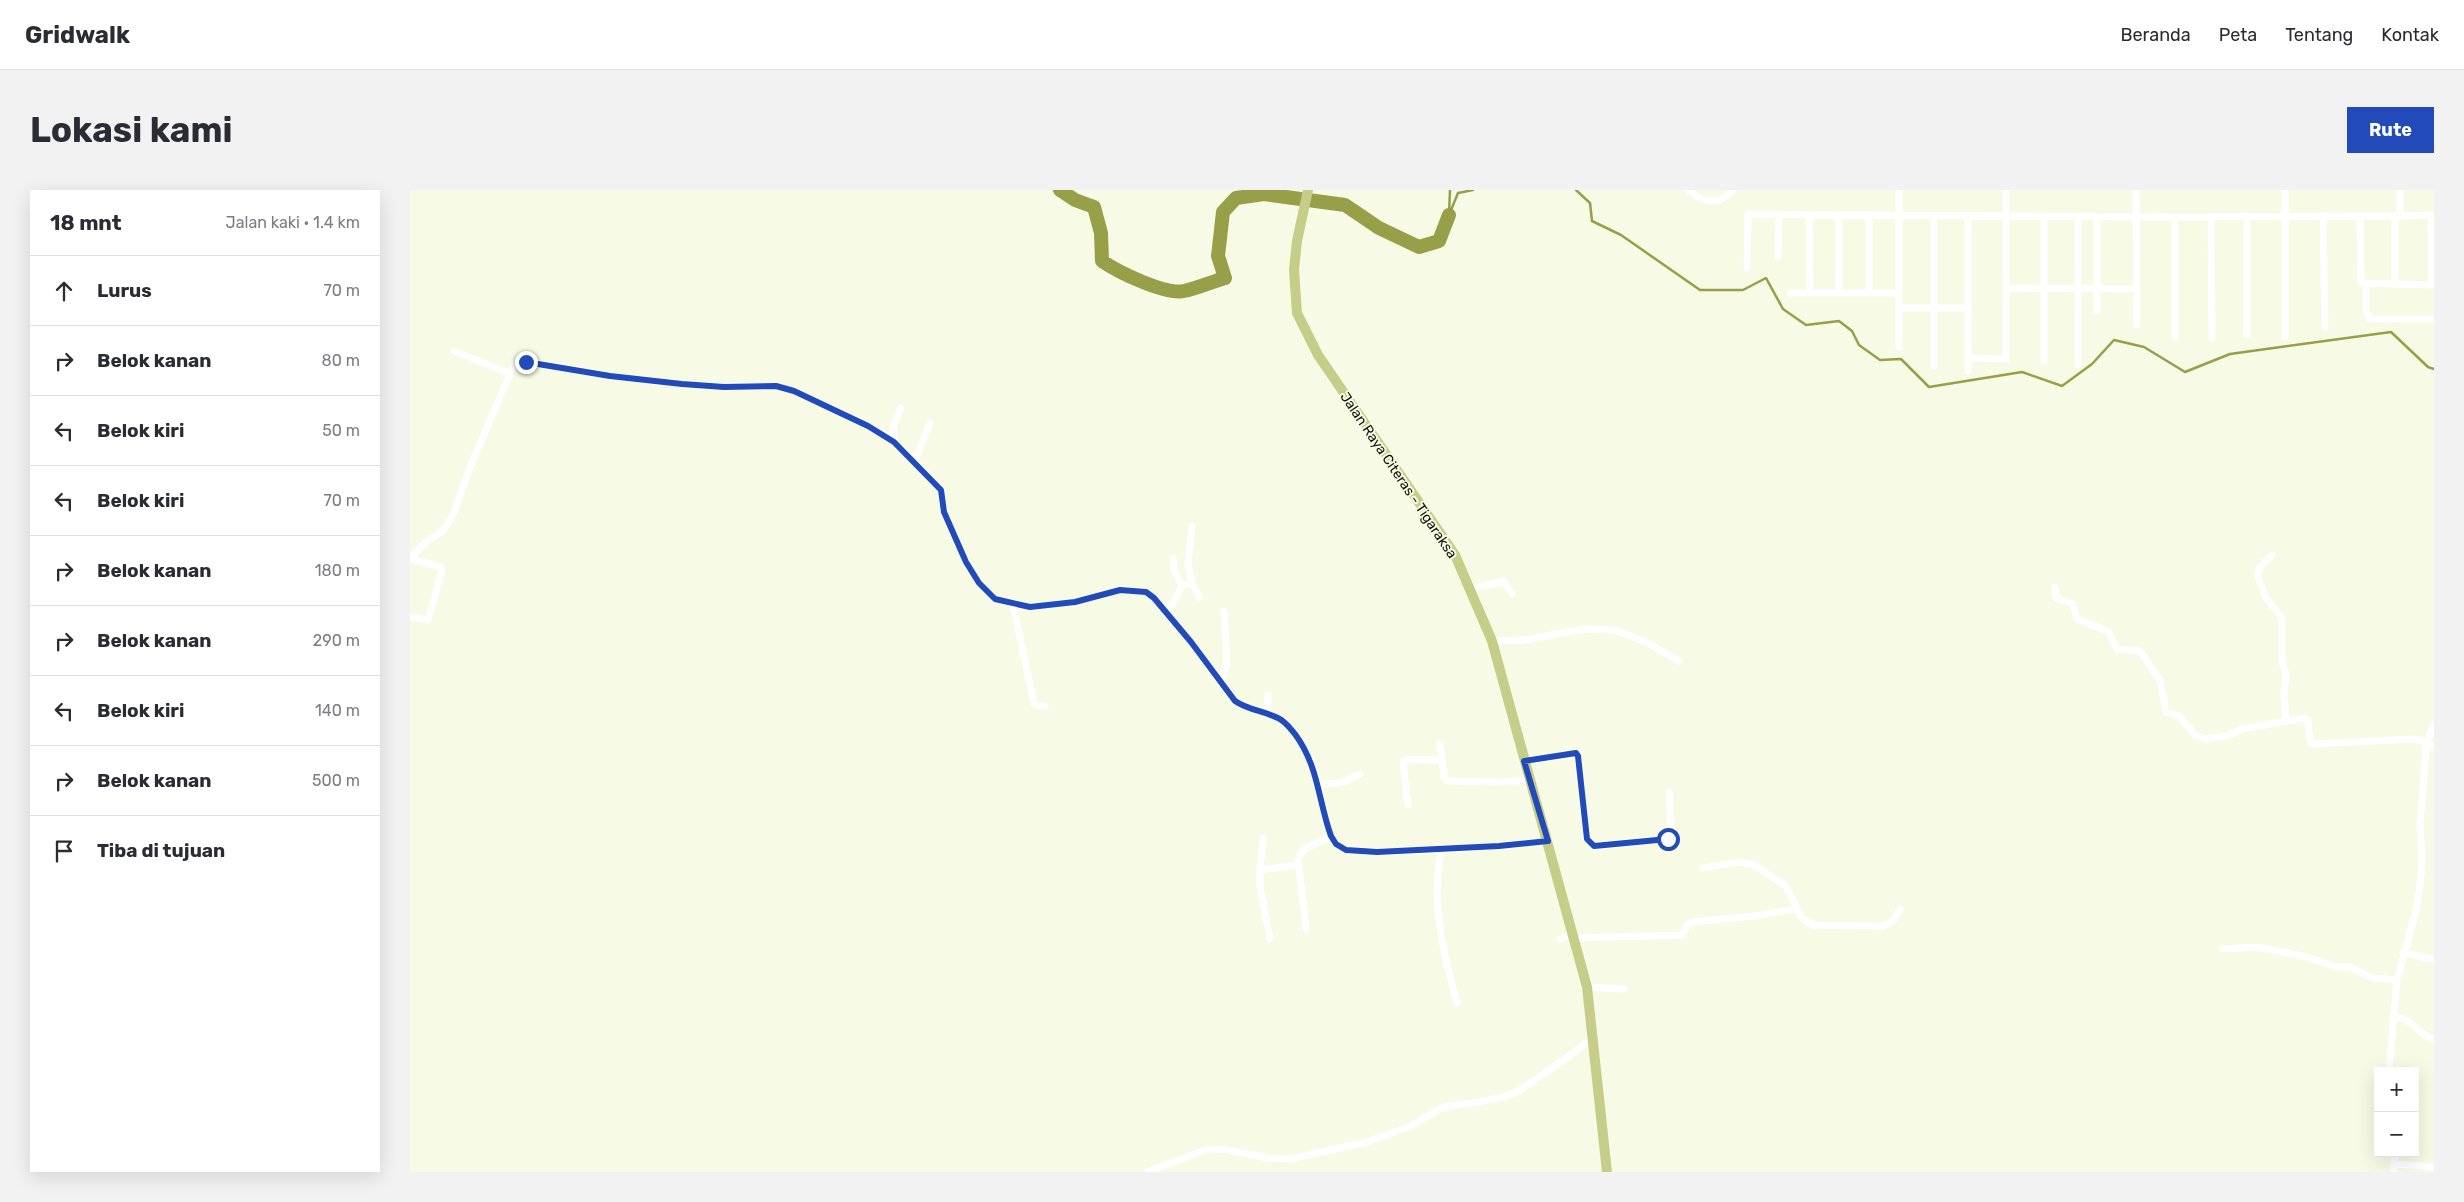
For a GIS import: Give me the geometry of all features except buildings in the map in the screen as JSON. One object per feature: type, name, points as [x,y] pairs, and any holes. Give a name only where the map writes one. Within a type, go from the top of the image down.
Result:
[{"type":"main road","name":"Jalan Raya Citeras - Tigaraksa","points":[[1308,190],[1297,241],[1294,270],[1296,305],[1302,326],[1318,355],[1455,555],[1492,641],[1528,780],[1548,841],[1586,987],[1593,1035],[1607,1172]]},
{"type":"street","points":[[1689,190],[1699,200],[1714,202],[1724,198],[1733,190]]},
{"type":"street","points":[[1899,190],[1899,347]]},
{"type":"street","points":[[1968,358],[2006,359],[2006,190]]},
{"type":"street","points":[[2136,190],[2137,324]]},
{"type":"street","points":[[2285,337],[2286,190]]},
{"type":"street","points":[[2395,285],[2400,190]]},
{"type":"street","points":[[1747,268],[1748,214],[2097,217],[2432,215],[2433,285],[2366,285],[2360,281],[2360,216]]},
{"type":"street","points":[[1778,257],[1779,214]]},
{"type":"street","points":[[1810,214],[1810,293]]},
{"type":"street","points":[[1839,214],[1839,293]]},
{"type":"street","points":[[1869,215],[1869,293]]},
{"type":"street","points":[[1934,215],[1934,366]]},
{"type":"street","points":[[1968,216],[1968,371]]},
{"type":"street","points":[[2044,216],[2044,361]]},
{"type":"street","points":[[2078,216],[2078,365]]},
{"type":"street","points":[[2247,216],[2247,334]]},
{"type":"street","points":[[2323,216],[2325,327]]},
{"type":"street","points":[[2097,217],[2097,311]]},
{"type":"street","points":[[2175,217],[2175,337]]},
{"type":"street","points":[[2211,217],[2212,338]]},
{"type":"street","points":[[2366,285],[2366,312],[2370,319],[2434,319]]},
{"type":"street","points":[[2006,288],[2137,289]]},
{"type":"street","points":[[1790,293],[1898,293]]},
{"type":"street","points":[[1899,308],[1968,308]]},
{"type":"street","points":[[454,351],[510,373]]},
{"type":"street","points":[[410,617],[428,620],[442,570],[441,567],[411,559],[427,541],[443,530],[453,515],[470,467],[514,364],[526,362],[610,376],[682,384],[724,387],[776,386],[794,391],[881,432],[916,461],[941,490],[944,512],[966,562],[979,583],[995,599],[1013,605],[1030,607],[1060,605],[1120,590],[1146,592],[1154,598],[1191,642],[1235,701],[1278,717],[1291,729],[1308,754],[1319,784],[1331,836],[1336,844],[1346,850],[1391,852],[1548,841]]},
{"type":"street","points":[[894,442],[893,426],[901,408]]},
{"type":"street","points":[[916,461],[930,423]]},
{"type":"street","points":[[1192,526],[1188,565],[1192,583],[1199,597]]},
{"type":"street","points":[[2272,555],[2259,568],[2258,577],[2266,598],[2282,618],[2282,662],[2286,674],[2284,693],[2286,722]]},
{"type":"street","points":[[1173,558],[1174,570],[1182,586]]},
{"type":"street","points":[[1470,589],[1504,582],[1512,594]]},
{"type":"street","points":[[1167,615],[1182,586],[1192,583]]},
{"type":"street","points":[[2055,587],[2056,598],[2073,604],[2077,619],[2110,632],[2117,649],[2140,651],[2160,680],[2166,712],[2180,716],[2195,735],[2214,739],[2242,729],[2307,719],[2310,742],[2312,744],[2414,739],[2429,745]]},
{"type":"street","points":[[1013,605],[1034,703],[1038,706],[1045,706]]},
{"type":"street","points":[[1222,685],[1226,662],[1224,611]]},
{"type":"street","points":[[1492,641],[1524,640],[1584,629],[1615,630],[1646,642],[1679,661]]},
{"type":"street","points":[[1267,714],[1268,695]]},
{"type":"street","points":[[2389,1067],[2397,980],[2416,911],[2421,878],[2420,826],[2429,745],[2434,724]]},
{"type":"street","points":[[1440,744],[1447,781],[1502,782],[1528,780]]},
{"type":"street","points":[[1524,761],[1577,754],[1587,839],[1594,846],[1668,839],[1670,829],[1669,792]]},
{"type":"street","points":[[1408,806],[1403,761],[1413,758],[1425,761],[1442,760]]},
{"type":"street","points":[[1319,784],[1338,784],[1360,774]]},
{"type":"street","points":[[1306,928],[1298,858],[1304,849],[1331,836]]},
{"type":"street","points":[[1263,838],[1260,887],[1270,939]]},
{"type":"street","points":[[1442,849],[1437,868],[1440,916],[1447,967],[1457,1003]]},
{"type":"street","points":[[1703,868],[1739,862],[1754,865],[1786,886],[1795,909],[1804,920],[1813,925],[1883,926],[1892,922],[1900,908]]},
{"type":"street","points":[[1260,870],[1298,865]]},
{"type":"street","points":[[1561,939],[1573,935],[1682,935],[1688,924],[1692,922],[1754,916],[1795,909]]},
{"type":"street","points":[[2223,948],[2256,947],[2307,957],[2336,968],[2351,967],[2372,978],[2397,980]]},
{"type":"street","points":[[2403,953],[2418,954],[2425,959],[2434,960]]},
{"type":"street","points":[[1586,987],[1624,989]]},
{"type":"street","points":[[2395,1017],[2411,1022],[2420,1032],[2434,1040]]},
{"type":"street","points":[[1149,1171],[1206,1150],[1223,1149],[1268,1158],[1290,1159],[1367,1142],[1411,1126],[1441,1108],[1500,1098],[1516,1092],[1579,1049],[1593,1035]]},
{"type":"street","points":[[2393,1168],[2434,1167]]},
{"type":"waterway","points":[[1060,190],[1075,200],[1094,207],[1101,233],[1102,261],[1142,282],[1165,290],[1176,291],[1189,290],[1225,278],[1218,256],[1223,212],[1236,198],[1264,194],[1345,205],[1379,228],[1419,247],[1439,241],[1449,215]]},
{"type":"waterway","points":[[1449,214],[1450,190]]},
{"type":"waterway","points":[[1449,215],[1458,193],[1473,190]]},
{"type":"waterway","points":[[1576,190],[1590,203],[1592,221],[1621,235],[1700,290],[1743,290],[1766,278],[1783,309],[1806,325],[1839,321],[1852,331],[1859,345],[1880,360],[1901,359],[1929,387],[2022,372],[2062,386],[2092,364],[2114,340],[2144,347],[2185,372],[2230,354],[2391,332],[2428,367],[2434,369]]},
{"type":"route","points":[[526,362],[610,376],[652,379],[682,384],[724,387],[776,386],[794,391],[881,432],[916,461],[941,490],[944,512],[966,562],[979,583],[995,599],[1013,605],[1030,607],[1060,605],[1120,590],[1146,592],[1154,598],[1191,642],[1227,693],[1235,701],[1242,706],[1278,717],[1291,729],[1308,754],[1313,767],[1319,784],[1325,818],[1331,836],[1336,844],[1346,850],[1391,852],[1499,846],[1548,841],[1528,780],[1524,761],[1576,753],[1578,756],[1587,839],[1590,844],[1594,846],[1668,839]]}]
